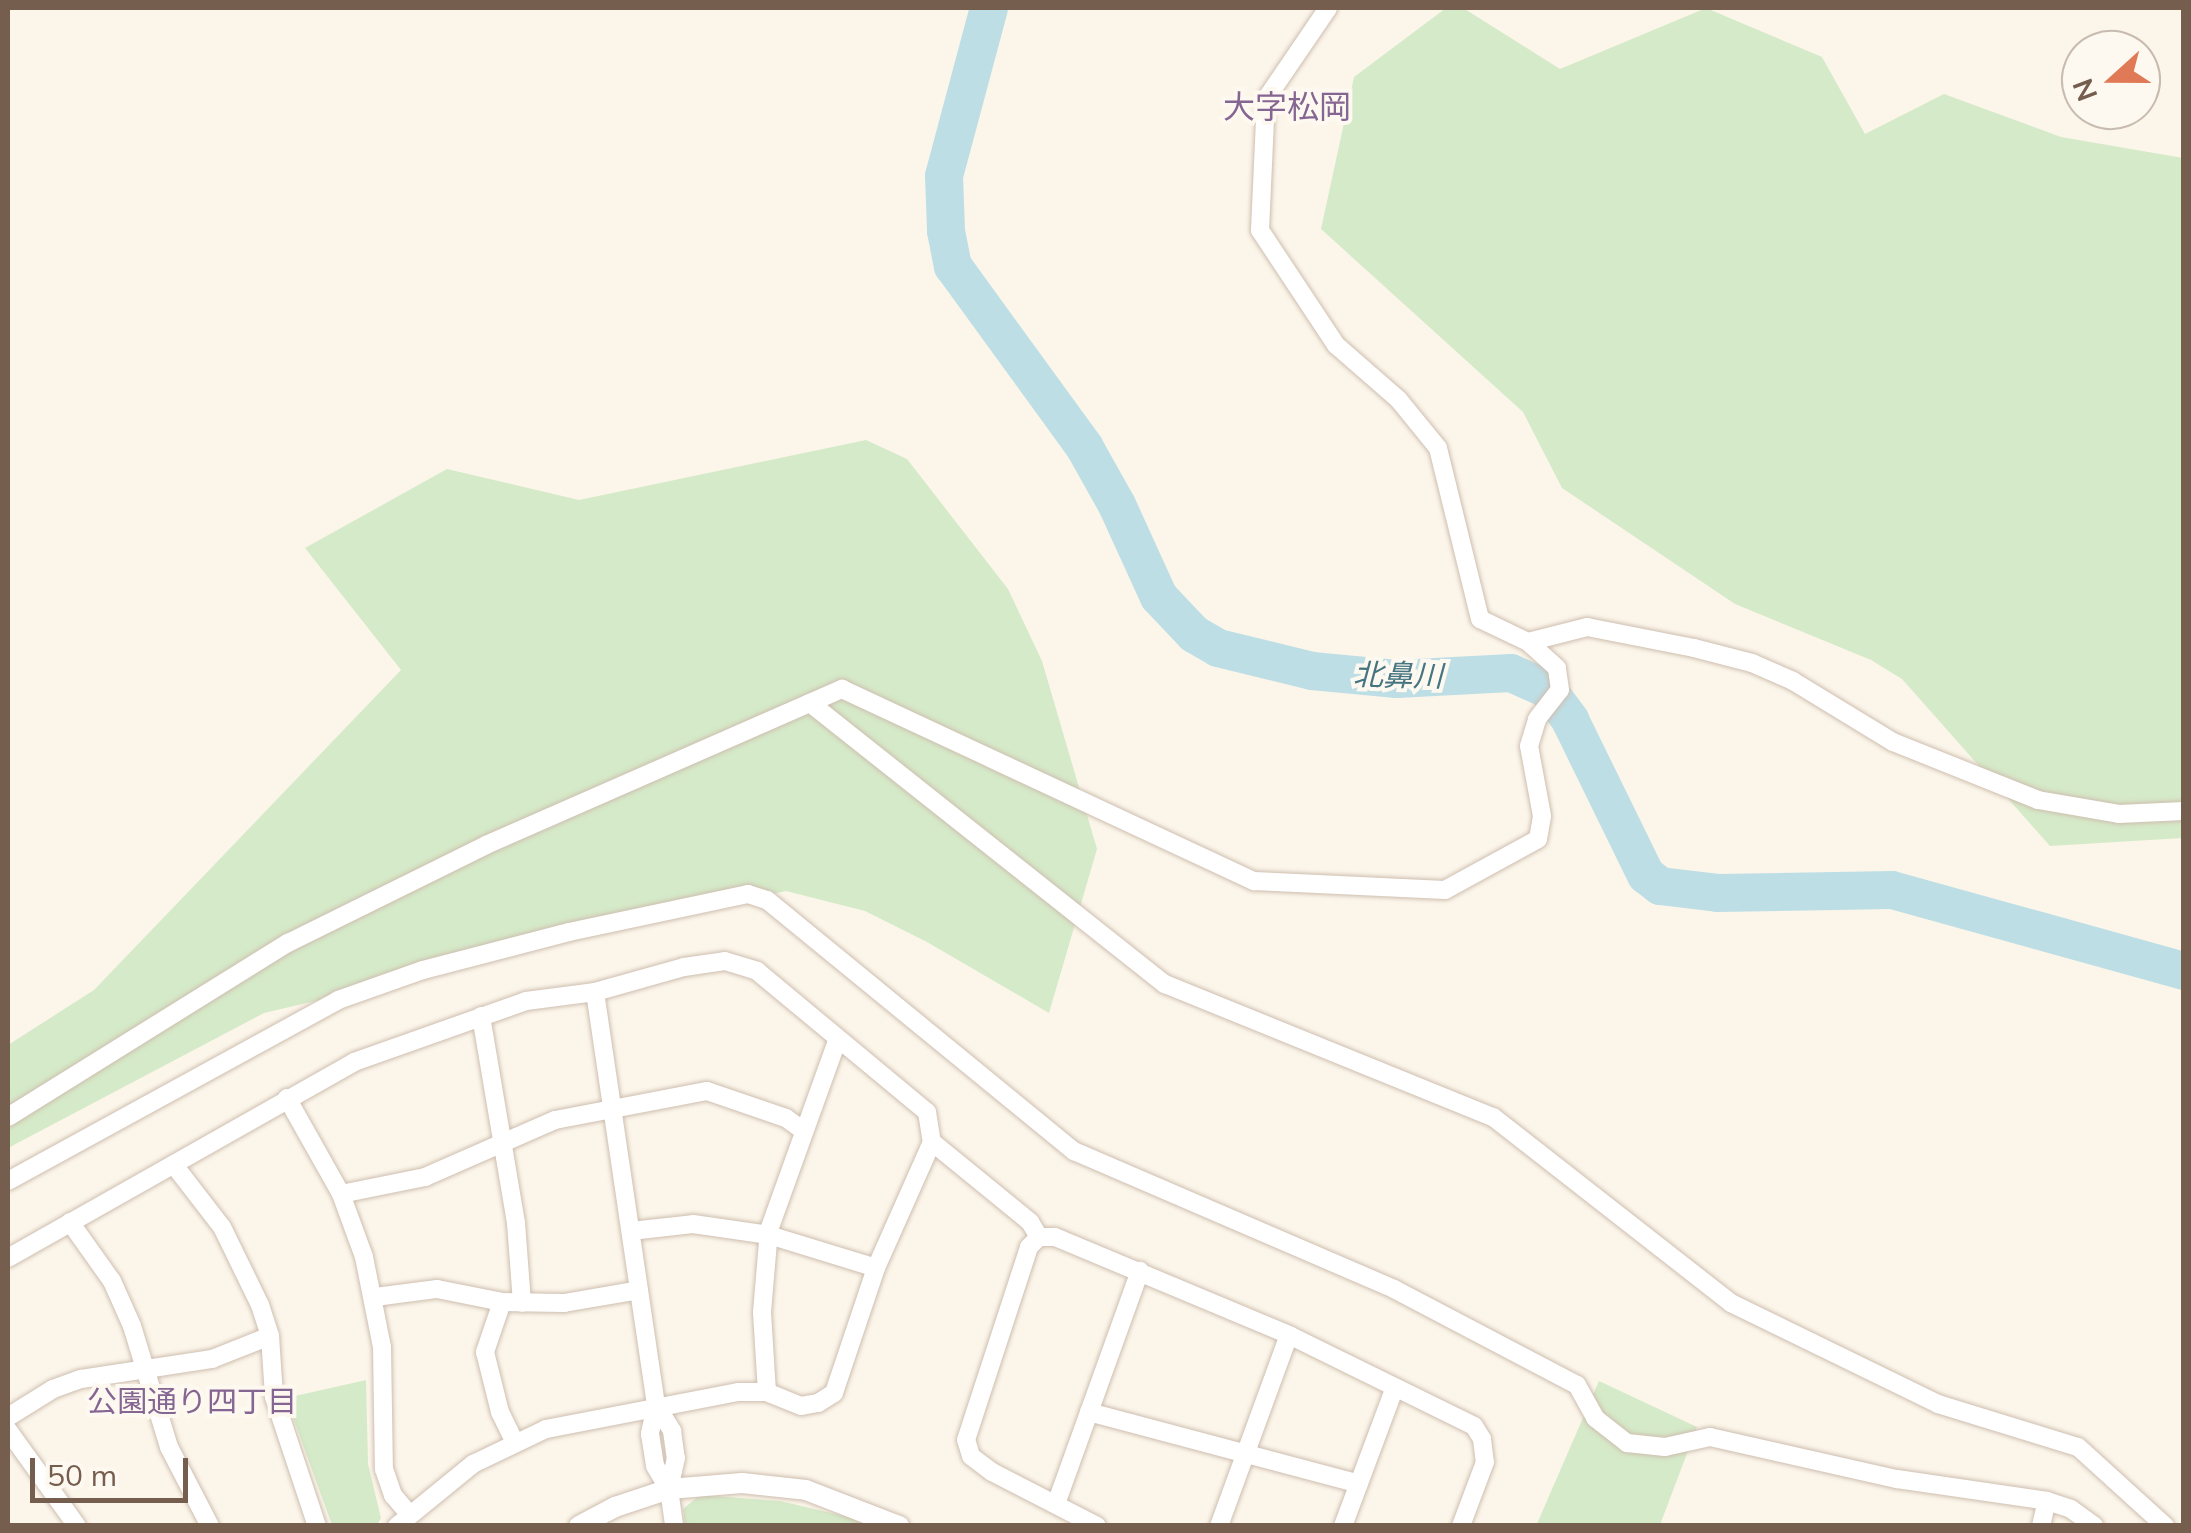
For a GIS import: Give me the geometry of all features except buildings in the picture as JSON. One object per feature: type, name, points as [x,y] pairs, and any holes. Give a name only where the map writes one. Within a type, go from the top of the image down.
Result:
[{"type":"street","points":[[8,1118],[288,943],[486,845],[842,689],[1254,881],[1445,890],[1538,839],[1542,816],[1529,746],[1537,719],[1560,690],[1556,668],[1528,642],[1480,619],[1438,448],[1398,399],[1336,344],[1260,230],[1266,99],[1328,8]]},
{"type":"street","points":[[1528,642],[1587,627],[1723,655],[1793,681],[1932,761],[2038,800],[2119,814],[2184,811]]},
{"type":"street","points":[[810,703],[1166,984],[1493,1117],[1731,1303],[1938,1404],[2078,1447],[2165,1526]]},
{"type":"street","points":[[8,1181],[338,1000],[424,970],[569,932],[748,894],[768,900],[1074,1151],[1394,1289],[1577,1385],[1596,1418],[1627,1442],[1666,1447],[1710,1437],[1898,1479],[2047,1501],[2071,1509],[2094,1526]]},
{"type":"street","points":[[8,1258],[174,1166],[287,1098],[354,1062],[526,1001],[595,992],[725,961],[757,971],[836,1041],[928,1112],[932,1142],[876,1268],[834,1393],[818,1403],[801,1406],[767,1392],[656,1405],[546,1429],[514,1441],[474,1464],[402,1519],[384,1469],[382,1347],[375,1297],[340,1194],[287,1098]]},
{"type":"street","points":[[595,992],[656,1405],[650,1434],[652,1450],[655,1466],[669,1488],[674,1526]]},
{"type":"street","points":[[482,1016],[516,1223],[522,1302]]},
{"type":"street","points":[[767,1392],[762,1312],[769,1235],[836,1041]]},
{"type":"street","points":[[340,1194],[425,1177],[555,1120],[708,1090],[786,1118],[804,1131]]},
{"type":"street","points":[[932,1142],[1030,1222],[1038,1237]]},
{"type":"street","points":[[174,1166],[222,1227],[270,1336],[274,1397],[317,1526]]},
{"type":"street","points":[[70,1222],[112,1281],[146,1368],[169,1447],[210,1526]]},
{"type":"street","points":[[630,1231],[693,1224],[769,1235],[876,1268]]},
{"type":"street","points":[[1038,1237],[1055,1237],[1290,1335],[1474,1426],[1482,1439],[1484,1462],[1461,1526]]},
{"type":"street","points":[[1038,1237],[1030,1248],[966,1440],[971,1456],[992,1472],[1097,1526]]},
{"type":"street","points":[[1056,1504],[1140,1271]]},
{"type":"street","points":[[375,1297],[437,1290],[502,1302],[564,1303],[639,1290]]},
{"type":"street","points":[[502,1302],[485,1352],[500,1412],[514,1441]]},
{"type":"street","points":[[1220,1526],[1290,1335]]},
{"type":"street","points":[[8,1417],[53,1389],[82,1379],[212,1359],[270,1336]]},
{"type":"street","points":[[1343,1526],[1395,1387]]},
{"type":"street","points":[[1089,1412],[1359,1484]]},
{"type":"street","points":[[8,1430],[15,1454],[77,1526]]},
{"type":"street","points":[[579,1526],[616,1506],[669,1488],[742,1483],[806,1490],[899,1526]]},
{"type":"street","points":[[2041,1526],[2047,1501]]},
{"type":"green space","points":[[1446,8],[1463,8],[1560,69],[1706,8],[1822,57],[1865,134],[1944,94],[2061,137],[2183,158],[2183,838],[2050,846],[1902,679],[1871,660],[1735,604],[1562,488],[1523,412],[1321,229],[1354,77]]},
{"type":"green space","points":[[866,440],[907,459],[1008,589],[1042,661],[1097,849],[1049,1013],[865,911],[786,891],[264,1013],[8,1148],[8,1045],[94,990],[401,670],[305,548],[447,469],[579,500]]},
{"type":"green space","points":[[366,1380],[368,1464],[381,1518],[377,1525],[332,1525],[286,1398]]},
{"type":"green space","points":[[1599,1381],[1697,1427],[1660,1525],[1536,1526]]},
{"type":"green space","points":[[700,1495],[780,1501],[866,1525],[685,1525],[683,1509]]},
{"type":"waterway","name":"北鼻川","points":[[989,8],[944,176],[946,231],[953,266],[1085,448],[1117,505],[1159,597],[1194,634],[1218,648],[1312,671],[1397,679],[1511,673],[1547,689],[1570,720],[1646,875],[1660,886],[1718,893],[1892,890],[2184,971]]},
{"type":"district","name":"大字松岡","points":[[1287,106]]},
{"type":"district","name":"公園通り四丁目","points":[[192,1401]]}]
